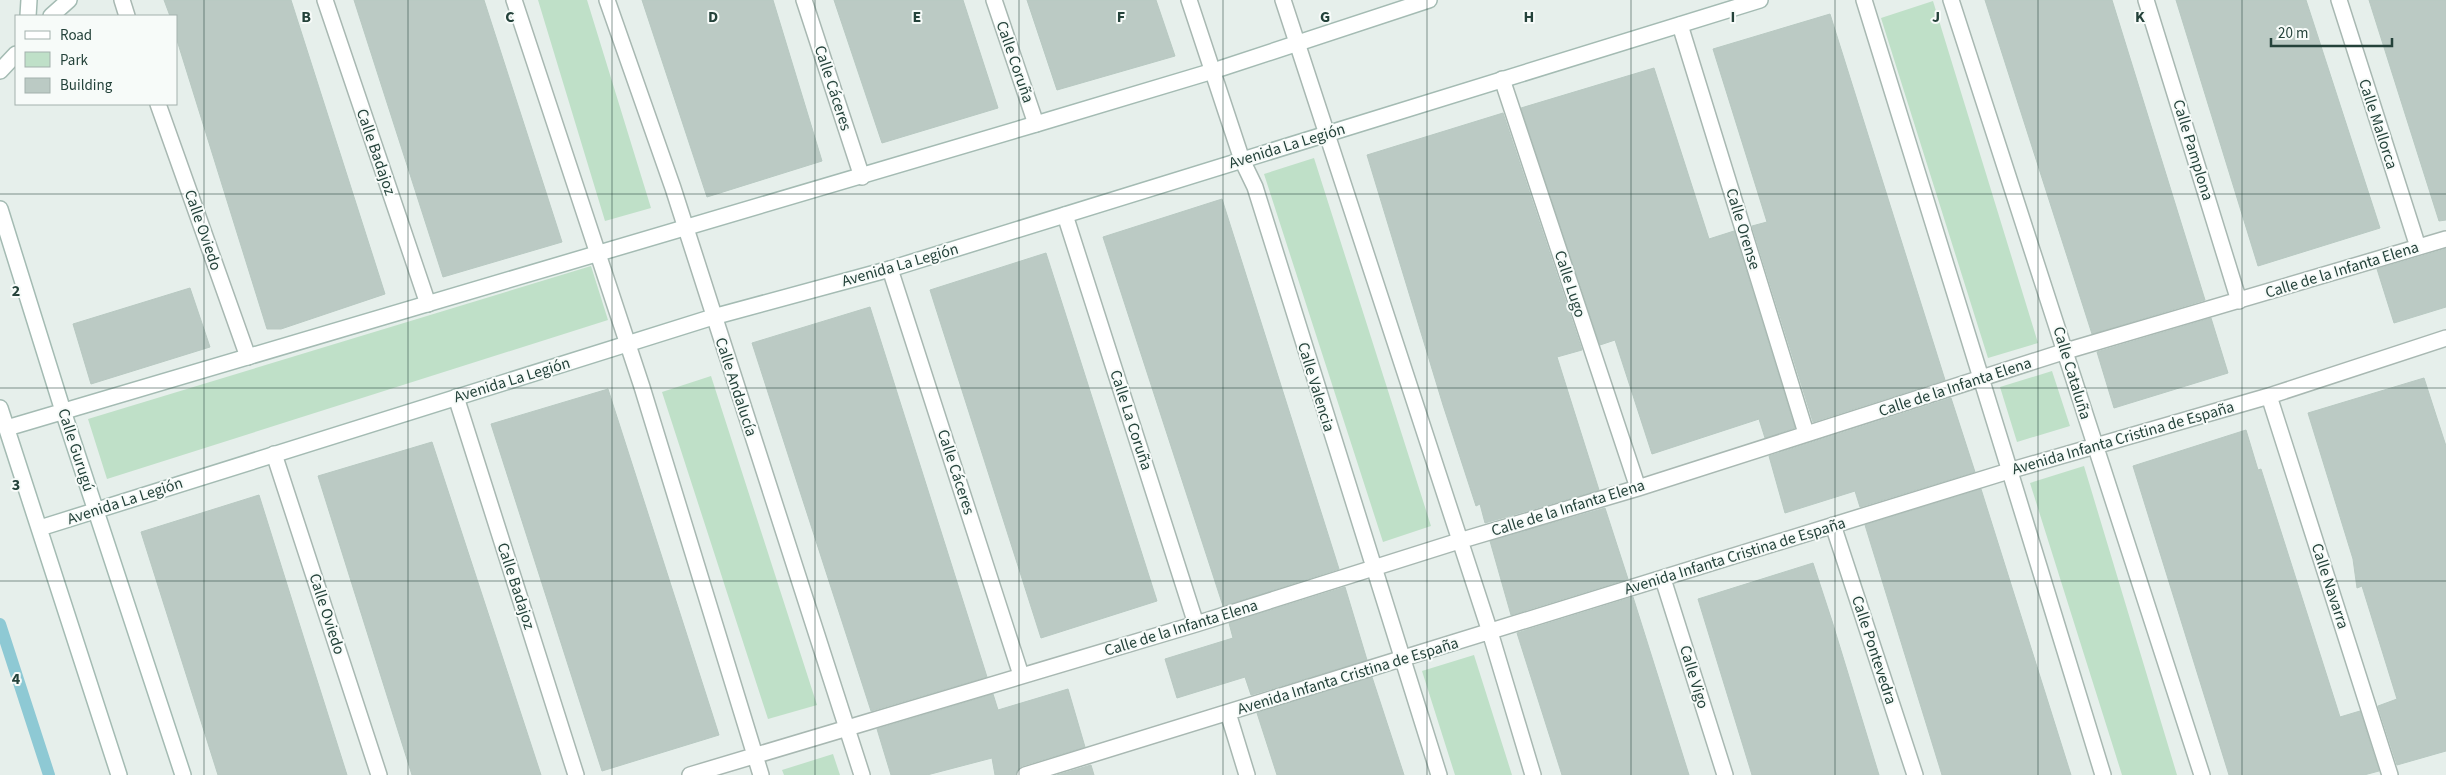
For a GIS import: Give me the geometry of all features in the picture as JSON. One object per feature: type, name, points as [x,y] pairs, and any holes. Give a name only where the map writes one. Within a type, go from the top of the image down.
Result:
[{"type":"street","points":[[28,15],[29,0]]},
{"type":"street","points":[[51,15],[69,0]]},
{"type":"street","points":[[122,0],[127,15]]},
{"type":"street","name":"Calle Badajoz","points":[[325,0],[428,304]]},
{"type":"street","points":[[514,0],[599,254],[761,775]]},
{"type":"street","name":"Calle Andalucía","points":[[606,0],[685,229],[849,729],[862,775]]},
{"type":"street","name":"Calle Cáceres","points":[[804,0],[862,176]]},
{"type":"street","name":"Calle Coruña","points":[[994,0],[1036,124]]},
{"type":"street","name":"Calle Valencia","points":[[1189,0],[1242,160],[1255,187],[1439,775]]},
{"type":"street","points":[[1283,0],[1490,632],[1533,775]]},
{"type":"street","points":[[7,428],[685,229],[1213,71],[1429,0]]},
{"type":"street","name":"Avenida La Legión","points":[[40,528],[713,317],[890,269],[1760,0]]},
{"type":"street","points":[[1864,0],[1980,380],[2012,470],[2103,775]]},
{"type":"street","name":"Calle Cataluña","points":[[1951,0],[2202,775]]},
{"type":"street","name":"Calle Pamplona","points":[[2146,0],[2239,301]]},
{"type":"street","name":"Calle Mallorca","points":[[2339,0],[2418,247]]},
{"type":"street","name":"Calle Orense","points":[[1680,25],[1806,433]]},
{"type":"street","points":[[0,71],[15,55]]},
{"type":"street","name":"Calle Lugo","points":[[1502,79],[1638,488]]},
{"type":"street","name":"Calle Oviedo","points":[[158,105],[248,357]]},
{"type":"street","name":"Calle Gurugú","points":[[0,209],[63,411],[183,775]]},
{"type":"street","name":"Calle La Coruña","points":[[1065,215],[1196,624]]},
{"type":"street","name":"Calle de la Infanta Elena","points":[[690,775],[754,754],[849,729],[1021,675],[1196,624],[1459,541],[1638,488],[2066,351],[2446,239]]},
{"type":"street","name":"Calle Cáceres","points":[[890,269],[1021,675]]},
{"type":"street","name":"Avenida Infanta Cristina de España","points":[[1025,775],[1050,771],[1228,713],[2012,470],[2269,396],[2445,339]]},
{"type":"street","name":"Calle Navarra","points":[[2269,396],[2390,775]]},
{"type":"street","name":"Calle Badajoz","points":[[456,397],[576,775]]},
{"type":"street","points":[[0,408],[119,775]]},
{"type":"street","name":"Calle Oviedo","points":[[274,454],[379,775]]},
{"type":"street","name":"Calle Pontevedra","points":[[1833,526],[1915,775]]},
{"type":"street","name":"Calle Vigo","points":[[1663,579],[1725,775]]},
{"type":"street","points":[[1228,713],[1247,775]]},
{"type":"green space","points":[[538,0],[587,0],[651,208],[605,221]]},
{"type":"green space","points":[[1933,1],[2038,343],[1988,358],[1881,18]]},
{"type":"green space","points":[[1314,158],[1431,526],[1383,542],[1264,174]]},
{"type":"green space","points":[[591,266],[608,320],[107,479],[88,419]]},
{"type":"green space","points":[[2052,371],[2070,426],[2017,442],[2000,387]]},
{"type":"green space","points":[[711,376],[817,705],[768,719],[662,392]]},
{"type":"green space","points":[[2084,466],[2177,775],[2122,775],[2030,483]]},
{"type":"green space","points":[[1474,655],[1512,775],[1455,775],[1422,671]]},
{"type":"green space","points":[[833,754],[840,775],[784,775],[782,770]]},
{"type":"building","points":[[164,0],[291,0],[385,294],[281,329],[267,329],[178,43],[178,15],[170,15]]},
{"type":"building","points":[[354,0],[484,0],[562,242],[443,277]]},
{"type":"building","points":[[642,0],[773,0],[822,161],[707,197]]},
{"type":"building","points":[[834,0],[963,0],[998,108],[882,143]]},
{"type":"building","points":[[1027,0],[1156,0],[1175,56],[1057,90]]},
{"type":"building","points":[[1985,0],[2112,0],[2205,300],[2092,334]]},
{"type":"building","points":[[2176,0],[2306,0],[2380,228],[2258,266]]},
{"type":"building","points":[[2369,0],[2446,0],[2446,220],[2439,221]]},
{"type":"building","points":[[1830,14],[1945,380],[1813,422],[1752,226],[1767,222],[1713,49]]},
{"type":"building","points":[[1654,68],[1709,239],[1734,231],[1795,428],[1765,438],[1759,419],[1652,454],[1615,340],[1600,345],[1521,108]]},
{"type":"building","points":[[1503,113],[1582,350],[1557,357],[1599,490],[1485,523],[1480,504],[1476,506],[1443,405],[1367,155]]},
{"type":"building","points":[[1222,199],[1339,569],[1223,606],[1103,237]]},
{"type":"building","points":[[2446,249],[2446,307],[2394,323],[2377,269]]},
{"type":"building","points":[[1046,253],[1157,601],[1041,638],[930,290]]},
{"type":"building","points":[[190,288],[210,347],[91,384],[73,324]]},
{"type":"building","points":[[870,307],[987,677],[871,711],[752,343]]},
{"type":"building","points":[[2211,318],[2228,373],[2114,408],[2097,352]]},
{"type":"building","points":[[2424,378],[2446,446],[2446,751],[2397,765],[2378,706],[2397,699],[2362,586],[2357,588],[2353,559],[2308,413]]},
{"type":"building","points":[[608,389],[719,735],[602,771],[491,424]]},
{"type":"building","points":[[1951,398],[1975,472],[1860,507],[1855,491],[1785,513],[1769,456]]},
{"type":"building","points":[[2246,430],[2258,470],[2261,469],[2340,717],[2360,711],[2379,771],[2364,775],[2229,775],[2133,466]]},
{"type":"building","points":[[432,442],[541,775],[412,775],[318,476]]},
{"type":"building","points":[[1981,489],[2071,775],[1942,775],[1865,525]]},
{"type":"building","points":[[259,495],[347,775],[218,775],[141,532]]},
{"type":"building","points":[[1605,508],[1628,579],[1511,615],[1490,541]]},
{"type":"building","points":[[1813,563],[1879,775],[1752,775],[1698,599]]},
{"type":"building","points":[[1345,587],[1367,660],[1251,695],[1245,677],[1177,698],[1165,659],[1233,638],[1229,623]]},
{"type":"building","points":[[1633,597],[1689,775],[1562,775],[1517,633]]},
{"type":"building","points":[[1372,677],[1404,775],[1277,775],[1257,713]]},
{"type":"building","points":[[1068,689],[1085,747],[1022,766],[1018,769],[1016,775],[995,775],[992,758],[927,775],[891,775],[877,729],[993,694],[998,710]]},
{"type":"building","points":[[1091,765],[1094,775],[1057,775]]},
{"type":"waterway","points":[[0,624],[49,775]]}]
